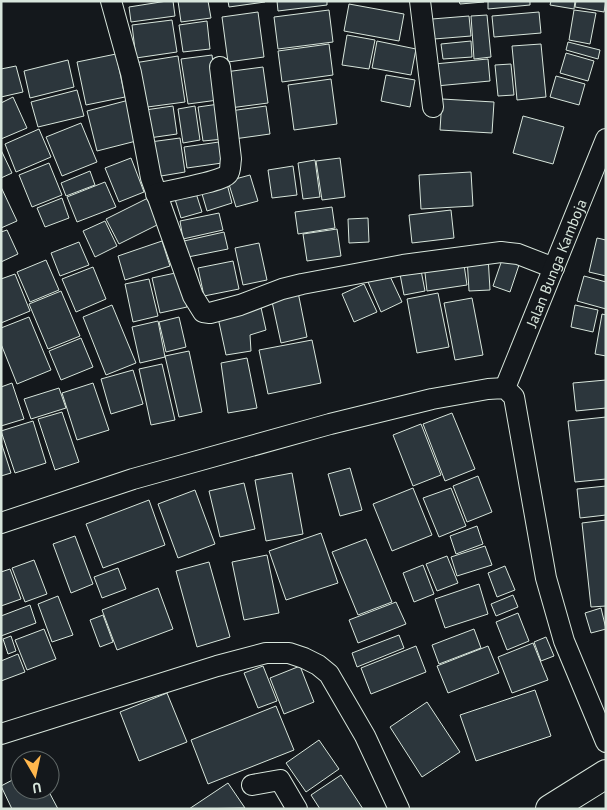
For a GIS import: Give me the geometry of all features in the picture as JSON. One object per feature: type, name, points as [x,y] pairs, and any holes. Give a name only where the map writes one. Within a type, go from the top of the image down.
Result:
[{"type":"highway","points":[[550,809],[606,774]]},
{"type":"street","points":[[111,1],[131,73],[150,178],[193,296],[200,309],[206,313],[240,305],[289,287],[441,259],[510,252],[526,256],[554,268]]},
{"type":"street","points":[[420,1],[433,107]]},
{"type":"street","points":[[156,194],[216,181],[227,176],[229,173],[231,159],[220,67]]},
{"type":"street","name":"Jalan Bunga Kamboja","points":[[504,388],[606,139]]},
{"type":"street","points":[[1,524],[133,479],[330,424],[432,398],[488,388],[504,388],[511,392],[514,397],[548,587],[564,640],[606,742]]},
{"type":"street","points":[[1,734],[217,666],[266,653],[289,653],[318,665],[329,674],[365,736],[399,809]]},
{"type":"street","points":[[252,785],[280,780],[297,809]]},
{"type":"building","points":[[173,1],[175,16],[131,22],[129,7]]},
{"type":"building","points":[[178,1],[208,1],[211,18],[181,22]]},
{"type":"building","points":[[228,1],[265,1],[265,2],[229,7]]},
{"type":"building","points":[[277,1],[327,1],[327,5],[278,11]]},
{"type":"building","points":[[459,1],[484,1],[484,2],[460,4]]},
{"type":"building","points":[[488,1],[530,1],[530,5],[488,9]]},
{"type":"building","points":[[551,1],[575,1],[574,9],[550,5]]},
{"type":"building","points":[[576,1],[606,1],[604,12],[575,7]]},
{"type":"building","points":[[349,4],[404,14],[399,41],[344,31]]},
{"type":"building","points":[[329,10],[333,42],[278,49],[274,17]]},
{"type":"building","points":[[574,10],[596,13],[590,44],[569,40]]},
{"type":"building","points":[[258,12],[264,57],[228,62],[222,17]]},
{"type":"building","points":[[539,12],[541,33],[494,37],[492,16]]},
{"type":"building","points":[[487,15],[491,57],[474,59],[471,16]]},
{"type":"building","points":[[469,16],[471,36],[434,39],[432,19]]},
{"type":"building","points":[[172,20],[177,52],[136,58],[132,25]]},
{"type":"building","points":[[207,21],[210,49],[183,52],[179,25]]},
{"type":"building","points":[[347,35],[375,40],[369,69],[342,65]]},
{"type":"building","points":[[377,41],[416,49],[411,75],[372,68]]},
{"type":"building","points":[[471,41],[472,57],[443,59],[441,44]]},
{"type":"building","points":[[568,42],[600,50],[598,59],[566,50]]},
{"type":"building","points":[[329,44],[333,75],[282,82],[278,51]]},
{"type":"building","points":[[541,44],[546,97],[517,100],[512,46]]},
{"type":"building","points":[[566,53],[594,61],[588,81],[560,73]]},
{"type":"building","points":[[116,54],[125,97],[86,105],[77,62]]},
{"type":"building","points":[[212,55],[218,100],[188,104],[181,59]]},
{"type":"building","points":[[178,56],[185,102],[140,108],[134,63]]},
{"type":"building","points":[[488,59],[490,81],[436,86],[434,64]]},
{"type":"building","points":[[68,60],[74,87],[30,98],[24,71]]},
{"type":"building","points":[[511,64],[514,95],[498,96],[495,65]]},
{"type":"building","points":[[16,66],[23,92],[1,97],[1,69]]},
{"type":"building","points":[[263,67],[268,103],[230,108],[225,72]]},
{"type":"building","points":[[386,75],[415,80],[410,107],[381,101]]},
{"type":"building","points":[[556,76],[585,84],[579,105],[550,97]]},
{"type":"building","points":[[331,79],[337,124],[294,130],[288,85]]},
{"type":"building","points":[[77,90],[84,116],[38,127],[31,102]]},
{"type":"building","points":[[13,97],[27,128],[1,139],[1,103]]},
{"type":"building","points":[[442,99],[494,102],[492,133],[440,130]]},
{"type":"building","points":[[129,100],[140,140],[97,151],[87,111]]},
{"type":"building","points":[[219,104],[224,139],[203,141],[198,107]]},
{"type":"building","points":[[173,106],[177,134],[149,138],[145,110]]},
{"type":"building","points":[[195,106],[200,140],[183,143],[178,109]]},
{"type":"building","points":[[266,106],[270,134],[234,139],[230,111]]},
{"type":"building","points":[[523,116],[564,127],[553,164],[513,153]]},
{"type":"building","points":[[81,123],[97,162],[62,176],[46,137]]},
{"type":"building","points":[[39,129],[51,157],[16,172],[5,144]]},
{"type":"building","points":[[180,138],[185,172],[155,177],[150,142]]},
{"type":"building","points":[[219,142],[222,163],[187,168],[184,147]]},
{"type":"building","points":[[1,150],[12,173],[1,178]]},
{"type":"building","points":[[131,158],[144,192],[119,202],[105,168]]},
{"type":"building","points":[[340,158],[345,197],[322,200],[316,161]]},
{"type":"building","points":[[315,160],[320,197],[303,199],[298,163]]},
{"type":"building","points":[[49,163],[62,195],[32,207],[19,175]]},
{"type":"building","points":[[293,166],[297,195],[272,198],[268,170]]},
{"type":"building","points":[[90,171],[95,185],[66,196],[61,183]]},
{"type":"building","points":[[471,172],[473,206],[421,209],[419,175]]},
{"type":"building","points":[[250,175],[258,201],[236,207],[228,181]]},
{"type":"building","points":[[226,180],[232,203],[207,211],[200,187]]},
{"type":"building","points":[[105,182],[116,207],[77,222],[67,197]]},
{"type":"building","points":[[1,187],[17,221],[1,228]]},
{"type":"building","points":[[194,187],[202,212],[181,218],[173,193]]},
{"type":"building","points":[[62,198],[69,218],[45,227],[37,208]]},
{"type":"building","points":[[148,198],[161,223],[119,244],[106,219]]},
{"type":"building","points":[[332,207],[335,228],[298,234],[295,212]]},
{"type":"building","points":[[451,210],[454,238],[412,243],[409,215]]},
{"type":"building","points":[[219,213],[223,230],[183,239],[180,221]]},
{"type":"building","points":[[368,218],[369,242],[349,243],[348,219]]},
{"type":"building","points":[[105,221],[117,246],[95,257],[83,231]]},
{"type":"building","points":[[337,229],[341,256],[307,261],[303,234]]},
{"type":"building","points":[[7,230],[18,254],[1,262],[1,232]]},
{"type":"building","points":[[224,232],[228,249],[188,257],[184,241]]},
{"type":"building","points":[[597,238],[606,240],[606,276],[589,272]]},
{"type":"building","points":[[162,241],[170,266],[125,280],[118,256]]},
{"type":"building","points":[[79,242],[89,265],[60,276],[51,253]]},
{"type":"building","points":[[259,243],[267,280],[243,285],[235,248]]},
{"type":"building","points":[[504,254],[521,259],[510,292],[493,286]]},
{"type":"building","points":[[488,256],[490,290],[469,291],[467,257]]},
{"type":"building","points":[[463,258],[467,285],[427,291],[424,264]]},
{"type":"building","points":[[46,260],[59,290],[30,302],[17,272]]},
{"type":"building","points":[[233,261],[239,289],[204,296],[198,268]]},
{"type":"building","points":[[420,265],[425,291],[404,295],[399,269]]},
{"type":"building","points":[[93,267],[106,299],[76,312],[62,279]]},
{"type":"building","points":[[180,272],[187,307],[160,313],[152,278]]},
{"type":"building","points":[[388,272],[402,302],[381,312],[368,282]]},
{"type":"building","points":[[15,274],[30,311],[1,323],[1,279]]},
{"type":"building","points":[[584,276],[606,282],[606,309],[577,301]]},
{"type":"building","points":[[149,279],[158,316],[133,322],[125,284]]},
{"type":"building","points":[[364,284],[377,312],[354,322],[342,294]]},
{"type":"building","points":[[61,291],[80,336],[48,349],[29,304]]},
{"type":"building","points":[[298,292],[307,337],[281,343],[271,297]]},
{"type":"building","points":[[438,293],[449,347],[417,353],[407,299]]},
{"type":"building","points":[[472,298],[483,355],[455,360],[444,303]]},
{"type":"building","points":[[260,303],[266,330],[250,335],[251,351],[226,355],[217,313]]},
{"type":"building","points":[[112,305],[136,363],[106,375],[83,317]]},
{"type":"building","points":[[575,305],[598,310],[593,332],[571,327]]},
{"type":"building","points":[[602,314],[606,315],[606,356],[595,354]]},
{"type":"building","points":[[29,317],[51,370],[17,384],[1,344],[1,328]]},
{"type":"building","points":[[179,317],[186,347],[166,352],[159,322]]},
{"type":"building","points":[[158,321],[165,357],[140,363],[132,327]]},
{"type":"building","points":[[81,338],[93,367],[61,380],[49,351]]},
{"type":"building","points":[[312,340],[321,383],[268,394],[259,350]]},
{"type":"building","points":[[189,351],[202,412],[179,417],[165,356]]},
{"type":"building","points":[[247,358],[257,408],[228,413],[221,363]]},
{"type":"building","points":[[162,364],[175,420],[151,425],[139,369]]},
{"type":"building","points":[[133,370],[143,404],[111,414],[101,379]]},
{"type":"building","points":[[606,380],[606,408],[576,411],[573,383]]},
{"type":"building","points":[[12,383],[24,419],[1,426],[1,387]]},
{"type":"building","points":[[93,383],[109,430],[77,440],[62,393]]},
{"type":"building","points":[[59,388],[66,408],[31,419],[24,399]]},
{"type":"building","points":[[62,412],[79,462],[55,470],[38,419]]},
{"type":"building","points":[[452,413],[475,469],[445,481],[423,424]]},
{"type":"building","points":[[606,417],[606,479],[575,482],[568,421]]},
{"type":"building","points":[[33,421],[46,463],[15,473],[1,431]]},
{"type":"building","points":[[421,424],[441,475],[413,486],[393,435]]},
{"type":"building","points":[[1,442],[11,473],[1,476]]},
{"type":"building","points":[[350,468],[362,510],[340,516],[328,474]]},
{"type":"building","points":[[292,473],[303,534],[266,541],[255,480]]},
{"type":"building","points":[[478,476],[492,512],[467,522],[453,486]]},
{"type":"building","points":[[244,483],[255,529],[220,537],[209,491]]},
{"type":"building","points":[[606,486],[606,515],[580,518],[577,489]]},
{"type":"building","points":[[413,488],[432,535],[392,551],[373,504]]},
{"type":"building","points":[[451,488],[466,526],[439,537],[423,498]]},
{"type":"building","points":[[195,490],[215,544],[178,558],[158,504]]},
{"type":"building","points":[[149,500],[165,545],[103,568],[86,524]]},
{"type":"building","points":[[606,520],[606,606],[591,607],[582,523]]},
{"type":"building","points":[[477,526],[483,544],[456,554],[450,536]]},
{"type":"building","points":[[321,533],[338,583],[286,600],[269,551]]},
{"type":"building","points":[[75,536],[93,584],[71,593],[53,544]]},
{"type":"building","points":[[366,539],[392,602],[358,615],[332,552]]},
{"type":"building","points":[[485,546],[492,565],[457,576],[451,557]]},
{"type":"building","points":[[267,555],[279,613],[244,620],[232,562]]},
{"type":"building","points":[[447,556],[458,583],[437,591],[426,564]]},
{"type":"building","points":[[34,560],[47,594],[25,602],[12,568]]},
{"type":"building","points":[[209,562],[230,637],[197,647],[176,571]]},
{"type":"building","points":[[423,565],[434,594],[414,602],[403,573]]},
{"type":"building","points":[[505,566],[515,590],[497,597],[488,573]]},
{"type":"building","points":[[118,568],[126,589],[102,598],[94,577]]},
{"type":"building","points":[[10,569],[21,599],[1,606],[1,572]]},
{"type":"building","points":[[479,584],[488,614],[445,628],[435,599]]},
{"type":"building","points":[[158,588],[173,629],[117,650],[102,610]]},
{"type":"building","points":[[513,595],[518,607],[496,616],[491,604]]},
{"type":"building","points":[[58,596],[73,635],[52,642],[38,604]]},
{"type":"building","points":[[396,602],[406,624],[358,643],[349,620]]},
{"type":"building","points":[[30,605],[36,623],[1,636],[1,616]]},
{"type":"building","points":[[601,608],[606,629],[591,633],[585,613]]},
{"type":"building","points":[[518,613],[529,641],[507,650],[496,622]]},
{"type":"building","points":[[103,615],[113,642],[100,647],[90,620]]},
{"type":"building","points":[[44,629],[56,659],[27,670],[15,640]]},
{"type":"building","points":[[474,629],[481,648],[439,664],[432,645]]},
{"type":"building","points":[[399,635],[404,648],[357,667],[352,653]]},
{"type":"building","points":[[11,636],[16,651],[8,654],[3,639]]},
{"type":"building","points":[[546,637],[554,656],[541,661],[534,642]]},
{"type":"building","points":[[533,643],[548,680],[512,693],[498,657]]},
{"type":"building","points":[[416,646],[426,672],[371,694],[361,668]]},
{"type":"building","points":[[488,646],[499,673],[448,693],[437,666]]},
{"type":"building","points":[[18,654],[25,672],[1,681],[1,661]]},
{"type":"building","points":[[263,666],[277,701],[258,708],[244,673]]},
{"type":"building","points":[[300,666],[314,702],[284,714],[270,678]]},
{"type":"building","points":[[535,690],[551,736],[476,761],[460,715]]},
{"type":"building","points":[[167,693],[187,742],[139,761],[120,712]]},
{"type":"building","points":[[427,702],[460,752],[422,777],[390,727]]},
{"type":"building","points":[[276,706],[294,750],[208,784],[191,740]]},
{"type":"building","points":[[319,740],[339,769],[306,792],[286,763]]},
{"type":"building","points":[[341,775],[363,809],[320,809],[311,795]]},
{"type":"building","points":[[10,781],[10,800],[53,800],[58,809],[12,809],[1,786]]},
{"type":"building","points":[[228,783],[245,808],[189,809]]}]
